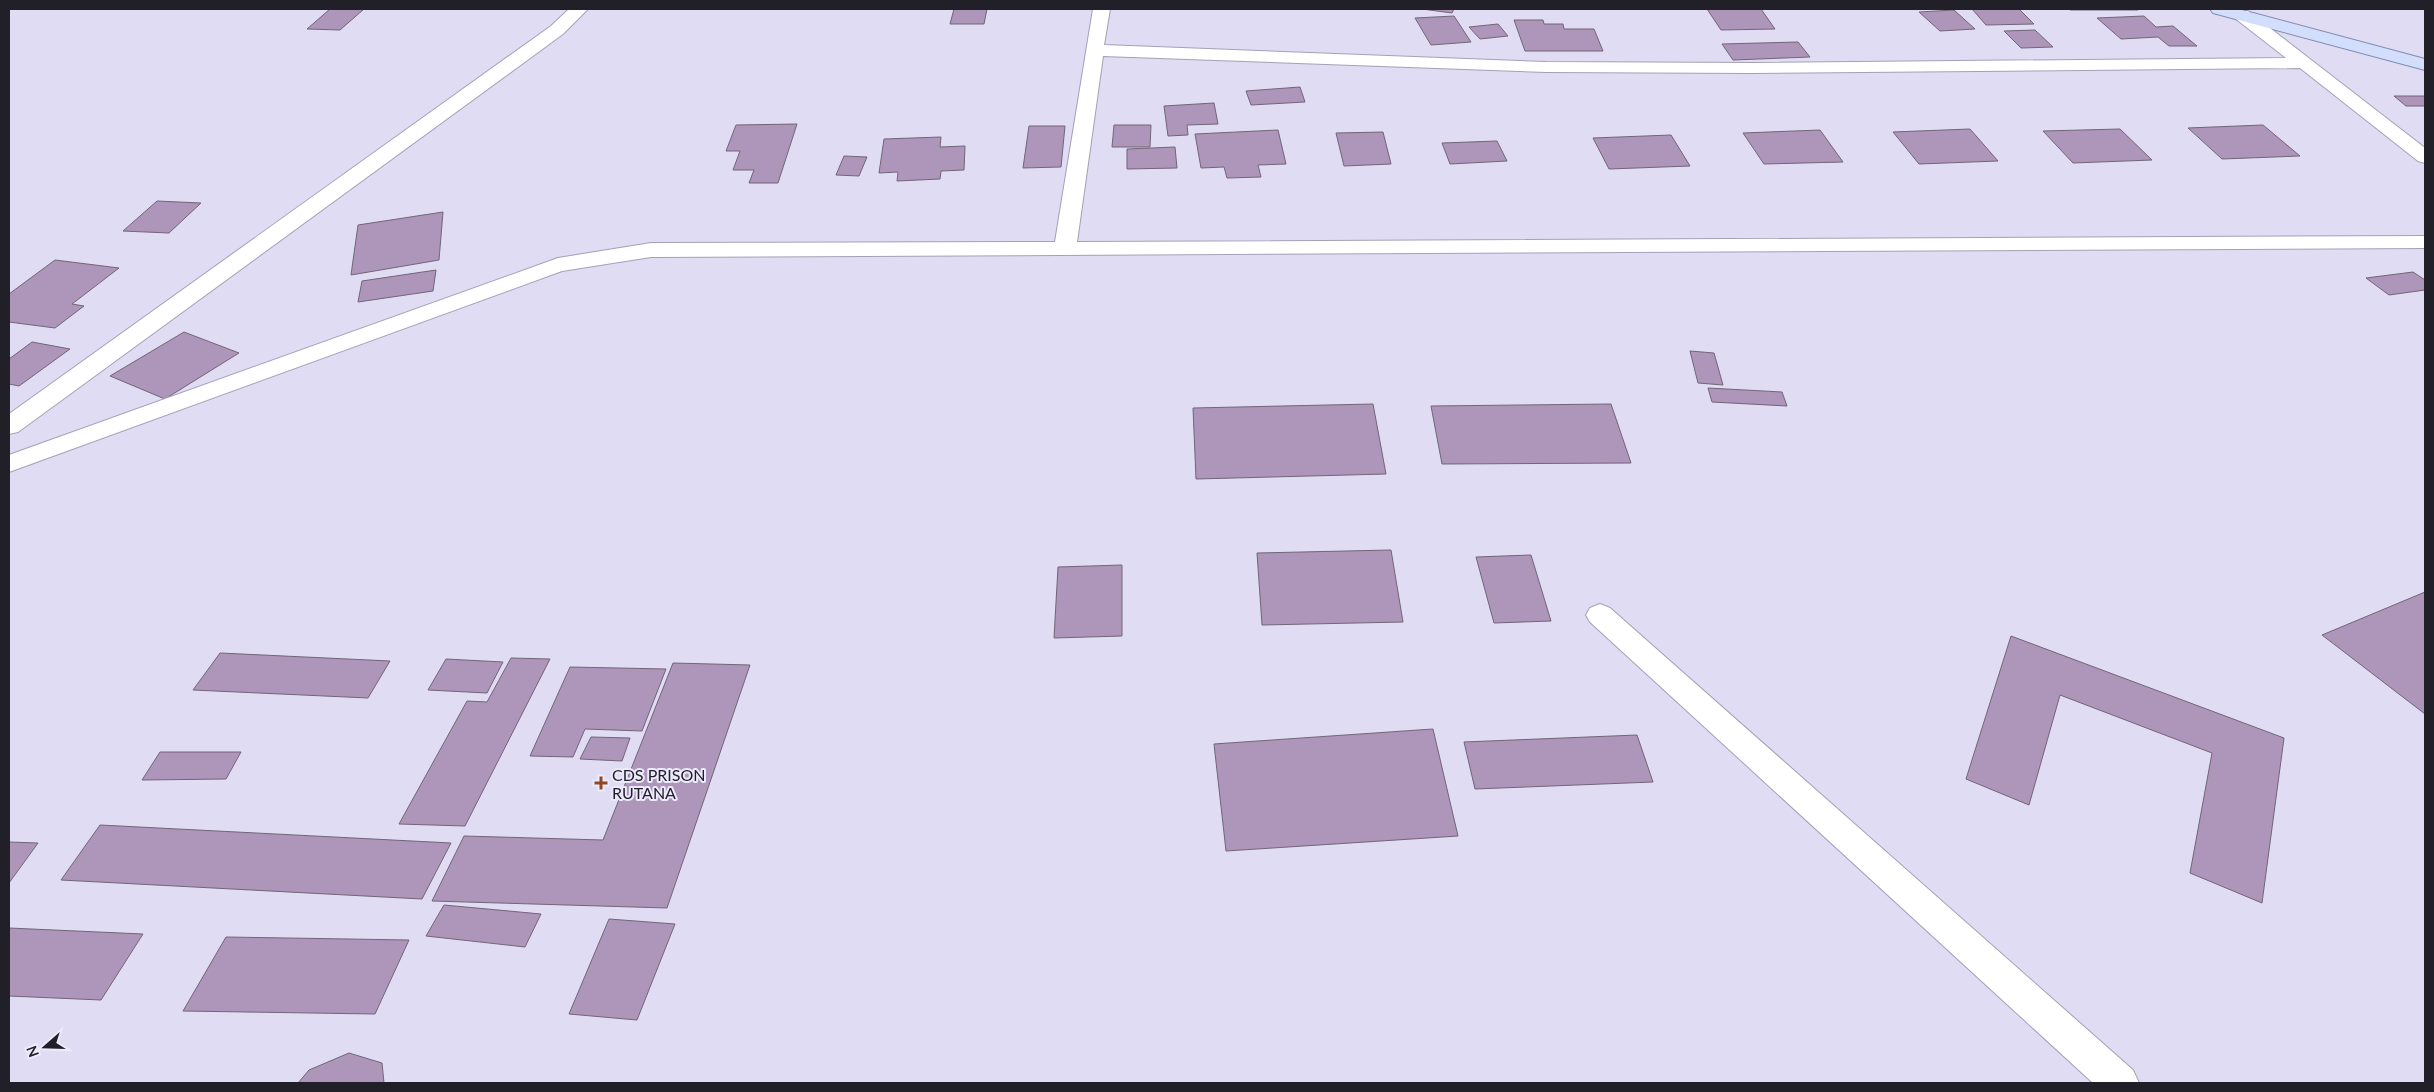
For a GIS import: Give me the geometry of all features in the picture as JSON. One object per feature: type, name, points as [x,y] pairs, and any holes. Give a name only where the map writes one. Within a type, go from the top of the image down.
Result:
[{"type":"main road","points":[[2219,9],[2425,65]]},
{"type":"street","points":[[9,426],[557,30],[579,9]]},
{"type":"street","points":[[1065,248],[1101,9]]},
{"type":"street","points":[[2242,15],[2425,157]]},
{"type":"street","points":[[1095,50],[1546,67],[1761,68],[2303,63]]},
{"type":"street","points":[[9,464],[558,266],[651,250],[2425,242]]},
{"type":"street","points":[[1600,615],[2120,1083]]},
{"type":"building","points":[[330,9],[364,9],[340,30],[307,29]]},
{"type":"building","points":[[954,9],[987,9],[984,24],[950,24]]},
{"type":"building","points":[[1422,9],[1454,9],[1452,13]]},
{"type":"building","points":[[1707,9],[1761,9],[1775,29],[1721,30]]},
{"type":"building","points":[[1972,9],[2019,9],[2034,24],[1986,25]]},
{"type":"building","points":[[2137,9],[2138,10],[2070,10]]},
{"type":"building","points":[[1954,10],[1975,29],[1940,31],[1919,12]]},
{"type":"building","points":[[1454,16],[1471,42],[1431,45],[1415,18]]},
{"type":"building","points":[[2144,16],[2156,27],[2173,26],[2197,46],[2169,46],[2158,37],[2121,39],[2097,18]]},
{"type":"building","points":[[1514,20],[1543,20],[1544,24],[1563,24],[1564,29],[1594,29],[1603,51],[1525,51]]},
{"type":"building","points":[[1498,24],[1508,36],[1480,39],[1469,27]]},
{"type":"building","points":[[2035,30],[2053,47],[2021,48],[2004,31]]},
{"type":"building","points":[[1798,42],[1810,57],[1733,60],[1722,44]]},
{"type":"building","points":[[1300,87],[1305,102],[1251,105],[1246,91]]},
{"type":"building","points":[[2394,96],[2425,96],[2425,106],[2406,106]]},
{"type":"building","points":[[1214,103],[1218,124],[1187,125],[1188,135],[1168,136],[1164,106]]},
{"type":"building","points":[[797,124],[778,183],[749,183],[754,170],[733,170],[740,151],[726,151],[736,125]]},
{"type":"building","points":[[1114,125],[1151,125],[1150,147],[1112,147]]},
{"type":"building","points":[[2263,125],[2300,156],[2222,159],[2188,128]]},
{"type":"building","points":[[1029,126],[1065,126],[1061,167],[1023,168]]},
{"type":"building","points":[[1970,129],[1998,161],[1919,164],[1893,132]]},
{"type":"building","points":[[2120,129],[2152,160],[2073,163],[2043,131]]},
{"type":"building","points":[[1278,130],[1286,164],[1258,165],[1261,177],[1227,178],[1224,167],[1201,168],[1195,134]]},
{"type":"building","points":[[1820,130],[1843,162],[1764,164],[1743,133]]},
{"type":"building","points":[[1383,132],[1391,164],[1344,166],[1336,133]]},
{"type":"building","points":[[1671,135],[1690,166],[1609,169],[1593,138]]},
{"type":"building","points":[[941,137],[940,147],[965,146],[964,170],[941,171],[940,179],[897,181],[898,172],[879,173],[884,139]]},
{"type":"building","points":[[1497,141],[1507,161],[1450,164],[1442,143]]},
{"type":"building","points":[[1175,147],[1177,168],[1127,169],[1127,149]]},
{"type":"building","points":[[844,156],[867,157],[859,176],[836,175]]},
{"type":"building","points":[[157,201],[201,203],[169,233],[123,231]]},
{"type":"building","points":[[443,212],[439,260],[351,275],[358,225]]},
{"type":"building","points":[[55,260],[119,268],[72,304],[84,306],[55,328],[9,322],[9,294]]},
{"type":"building","points":[[436,270],[433,291],[358,302],[362,281]]},
{"type":"building","points":[[2413,272],[2425,280],[2425,290],[2389,295],[2366,278]]},
{"type":"building","points":[[184,332],[239,353],[165,399],[110,376]]},
{"type":"building","points":[[32,342],[70,349],[19,386],[9,384],[9,359]]},
{"type":"building","points":[[1690,351],[1714,353],[1723,385],[1698,383]]},
{"type":"building","points":[[1708,388],[1782,392],[1787,406],[1712,402]]},
{"type":"building","points":[[1373,404],[1386,474],[1196,479],[1193,408]]},
{"type":"building","points":[[1611,404],[1631,463],[1442,464],[1431,406]]},
{"type":"building","points":[[1391,550],[1403,622],[1262,625],[1257,553]]},
{"type":"building","points":[[1531,555],[1551,621],[1494,623],[1476,557]]},
{"type":"building","points":[[1122,565],[1122,636],[1054,638],[1058,567]]},
{"type":"building","points":[[2425,592],[2425,714],[2322,635]]},
{"type":"building","points":[[2011,636],[2284,738],[2262,903],[2190,873],[2212,753],[2060,695],[2029,805],[1966,779]]},
{"type":"building","points":[[220,653],[390,661],[368,698],[193,690]]},
{"type":"building","points":[[511,658],[550,659],[465,826],[399,824],[467,701],[487,702]]},
{"type":"building","points":[[446,659],[503,662],[487,693],[428,690]]},
{"type":"building","points":[[673,663],[750,665],[667,908],[432,901],[464,836],[603,840]]},
{"type":"building","points":[[570,667],[666,669],[642,731],[585,729],[573,757],[530,756]]},
{"type":"building","points":[[1433,729],[1458,836],[1226,851],[1214,744]]},
{"type":"building","points":[[1637,735],[1653,782],[1475,789],[1464,742]]},
{"type":"building","points":[[591,737],[630,738],[622,761],[580,759]]},
{"type":"building","points":[[160,752],[241,752],[226,779],[142,780]]},
{"type":"building","points":[[100,825],[451,843],[422,899],[61,880]]},
{"type":"building","points":[[9,842],[38,843],[9,883]]},
{"type":"building","points":[[444,905],[541,914],[525,947],[426,936]]},
{"type":"building","points":[[609,919],[675,924],[637,1020],[569,1014]]},
{"type":"building","points":[[9,928],[143,934],[101,1000],[9,996]]},
{"type":"building","points":[[226,937],[409,940],[375,1014],[183,1011]]},
{"type":"building","points":[[349,1053],[382,1063],[384,1083],[298,1083],[309,1070]]},
{"type":"place","name":"CDS PRISON RUTANA","points":[[601,783]]}]
